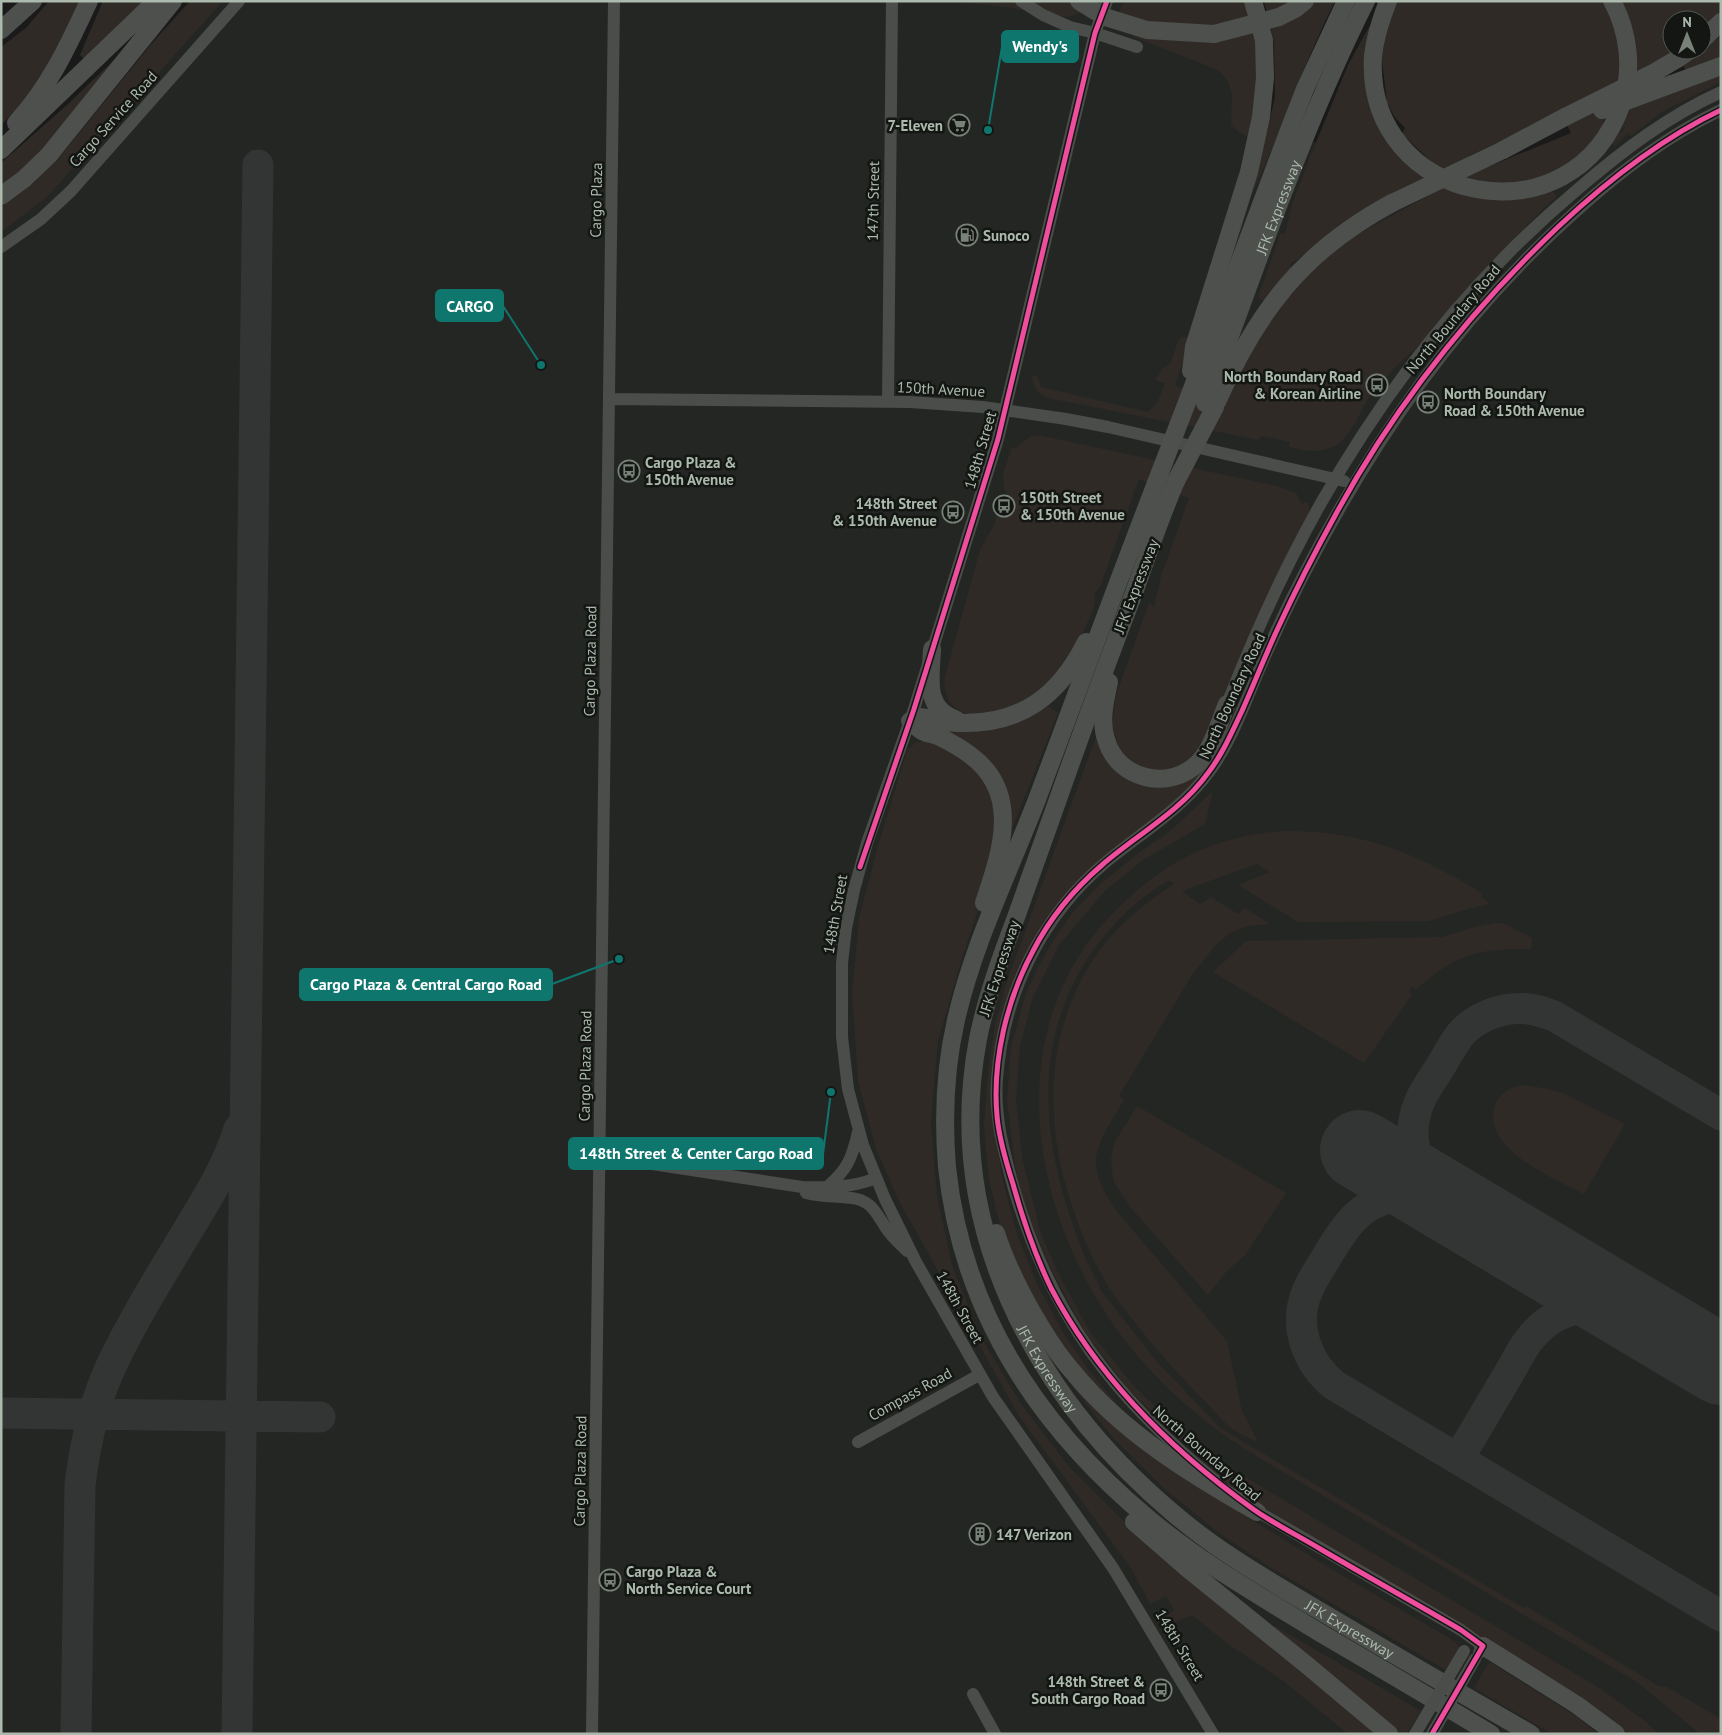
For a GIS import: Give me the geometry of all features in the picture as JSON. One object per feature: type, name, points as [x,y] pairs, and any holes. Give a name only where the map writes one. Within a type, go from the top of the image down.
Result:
[{"type":"highway","points":[[1,30],[33,1]]},
{"type":"highway","points":[[1,137],[27,111],[52,76],[89,1]]},
{"type":"highway","points":[[1,150],[156,1]]},
{"type":"highway","points":[[1,196],[24,179],[49,155],[174,1]]},
{"type":"highway","points":[[1079,1],[1105,17],[1147,30],[1214,34],[1279,17],[1296,9],[1305,1]]},
{"type":"highway","points":[[1203,402],[1194,347],[1249,172],[1261,117],[1265,78],[1264,40],[1253,1]]},
{"type":"highway","name":"JFK Expressway","points":[[1203,402],[1289,130],[1346,1]]},
{"type":"highway","name":"JFK Expressway","points":[[1366,1],[1307,132],[1203,402],[1168,484],[1125,616],[995,974],[983,1016],[975,1060],[971,1104],[972,1147],[979,1204],[990,1253],[1005,1293],[1024,1332],[1050,1375],[1083,1422],[1112,1454],[1158,1500],[1225,1553],[1335,1620],[1531,1734]]},
{"type":"highway","points":[[1388,1],[1375,43],[1373,76],[1380,107],[1395,137],[1413,158],[1444,179],[1480,191],[1504,192],[1538,187],[1570,172],[1596,149],[1610,130],[1623,100],[1628,67],[1624,31],[1612,1]]},
{"type":"highway","points":[[1168,484],[1203,402],[1268,308],[1288,283],[1309,261],[1336,238],[1392,203],[1567,120],[1674,60]]},
{"type":"highway","points":[[1567,120],[1721,66]]},
{"type":"highway","name":"JFK Expressway","points":[[1168,484],[1126,560],[1043,784],[966,981],[951,1042],[945,1090],[946,1155],[955,1220],[973,1282],[999,1341],[1033,1397],[1073,1447],[1119,1494],[1164,1531],[1240,1585],[1490,1734]]},
{"type":"highway","points":[[945,1090],[943,1033],[956,982],[991,879],[1002,840],[1004,815],[998,790],[993,779],[978,762],[939,736],[923,732],[910,721],[920,717],[947,722],[989,722],[1014,714],[1041,700],[1064,679],[1079,656],[1126,560]]},
{"type":"highway","points":[[1125,616],[1105,699],[1104,725],[1109,748],[1113,756],[1125,767],[1138,775],[1153,779],[1173,778],[1186,772],[1205,755],[1227,704]]},
{"type":"highway","points":[[932,649],[930,685],[934,703],[946,716],[970,723]]},
{"type":"highway","points":[[975,1060],[981,1150],[987,1198],[1003,1254],[1037,1321],[1072,1372],[1101,1402],[1174,1461],[1257,1512]]},
{"type":"highway","points":[[999,1341],[1023,1399],[1047,1432],[1094,1484],[1188,1569],[1389,1734]]},
{"type":"highway","points":[[1477,1648],[1570,1700],[1616,1734]]},
{"type":"street","name":"Cargo Service Road","points":[[1,247],[41,219],[71,191],[239,1]]},
{"type":"street","name":"Cargo Plaza","points":[[610,399],[614,1]]},
{"type":"street","points":[[1021,1],[1070,27],[1137,47]]},
{"type":"street","name":"148th Street","points":[[1107,1],[1095,33],[998,439],[910,721],[860,867],[849,910],[844,948],[841,998],[843,1050],[848,1089],[858,1131],[876,1178],[916,1262],[978,1375],[1004,1415],[1113,1568],[1213,1734]]},
{"type":"street","name":"147th Street","points":[[888,402],[892,2]]},
{"type":"street","name":"North Boundary Road","points":[[1227,704],[1270,603],[1321,503],[1380,411],[1423,352],[1470,294],[1514,247],[1569,196],[1637,141],[1675,116],[1721,92]]},
{"type":"street","name":"North Boundary Road","points":[[1477,1648],[1257,1512],[1190,1459],[1146,1418],[1105,1372],[1073,1327],[1050,1284],[1035,1252],[1009,1170],[998,1123],[996,1096],[1003,1034],[1026,964],[1043,934],[1063,905],[1087,879],[1117,853],[1164,818],[1189,795],[1208,773],[1245,706],[1290,602],[1338,510],[1393,420],[1427,373],[1473,316],[1528,256],[1585,203],[1623,171],[1675,135],[1721,110]]},
{"type":"street","name":"150th Avenue","points":[[610,399],[888,402],[957,405],[1005,410],[1108,427],[1353,484]]},
{"type":"street","name":"Cargo Plaza Road","points":[[592,1734],[610,399]]},
{"type":"street","points":[[827,1187],[838,1178],[848,1165],[858,1131]]},
{"type":"street","points":[[600,1156],[807,1187],[827,1187],[864,1182],[876,1178]]},
{"type":"street","points":[[778,1184],[816,1196],[856,1199],[869,1204],[876,1211],[886,1228],[916,1262]]},
{"type":"street","name":"Compass Road","points":[[858,1442],[978,1375]]},
{"type":"street","points":[[1415,1734],[1464,1651],[1477,1648]]},
{"type":"street","points":[[1432,1734],[1477,1648]]},
{"type":"street","points":[[973,1694],[994,1733]]},
{"type":"shaded area","points":[[49,1],[83,1],[58,55],[24,102],[1,125],[1,47],[26,28]]},
{"type":"shaded area","points":[[103,1],[145,1],[84,59],[80,55]]},
{"type":"shaded area","points":[[190,1],[223,1],[47,197],[1,232],[1,207],[32,184],[66,149],[152,43]]},
{"type":"shaded area","points":[[213,1],[1214,1],[1250,131],[1497,173],[1721,79],[1721,1734],[1,1734],[1,217]]},
{"type":"shaded area","points":[[949,1],[1093,1],[1083,12],[1068,17]]},
{"type":"shaded area","points":[[1124,1],[1249,1],[1262,52],[1251,138],[1240,133],[1231,125],[1232,95],[1228,81],[1218,70],[1134,37],[1121,21],[1120,12]]},
{"type":"shaded area","points":[[1264,1],[1335,1],[1313,48],[1253,192],[1275,97],[1274,42]]},
{"type":"shaded area","points":[[1396,1],[1602,1],[1617,32],[1621,62],[1620,77],[1599,134],[1579,157],[1544,177],[1510,184],[1480,183],[1436,166],[1402,134],[1405,128],[1394,116],[1387,102],[1381,53]],"holes":[[[1561,113],[1571,133],[1490,166],[1469,156]]]},
{"type":"shaded area","points":[[1617,1],[1721,1],[1721,13],[1712,24],[1712,10],[1662,10],[1662,60],[1671,60],[1646,101],[1721,75],[1721,82],[1663,111],[1631,136],[1628,133],[1615,146],[1610,142],[1625,128],[1620,126],[1626,114],[1633,73]]},
{"type":"shaded area","points":[[1375,16],[1368,67],[1399,151],[1519,198],[1551,190],[1557,196],[1464,291],[1418,346],[1386,378],[1382,376],[1342,441],[1327,449],[1306,451],[1289,447],[1290,442],[1261,436],[1259,440],[1048,398],[1041,394],[1034,386],[1032,375],[1038,377],[1041,387],[1148,412],[1157,403],[1165,383],[1155,380],[1162,369],[1171,362],[1181,337],[1191,337],[1175,386],[1226,401],[1253,348],[1282,304],[1311,272],[1351,238],[1428,196],[1409,187],[1290,264],[1292,269],[1265,301],[1258,298],[1280,234],[1285,234],[1292,204],[1348,65]]},
{"type":"shaded area","points":[[1721,36],[1721,59],[1686,71],[1683,64],[1688,60],[1712,60],[1712,43]]},
{"type":"shaded area","points":[[117,57],[50,145],[1,188],[1,163],[68,104]]},
{"type":"shaded area","points":[[1031,436],[1043,436],[1281,487],[1296,493],[1302,504],[1308,502],[1310,511],[1203,750],[1186,765],[1167,772],[1140,768],[1120,751],[1112,725],[1116,695],[1149,603],[1154,607],[1161,576],[1189,498],[1139,479],[1100,587],[1094,594],[1095,601],[1092,613],[1073,655],[1059,677],[1043,691],[1015,707],[985,715],[971,715],[958,710],[947,697],[944,680],[980,550],[994,525],[997,514],[1002,516],[1007,491],[1004,490],[1003,474],[1012,446],[1014,449]]},
{"type":"shaded area","points":[[1047,705],[1058,713],[1010,834],[1002,783],[934,727],[993,728],[1020,721]]},
{"type":"shaded area","points":[[1099,731],[1136,783],[1169,786],[1183,782],[1200,773],[1203,776],[1187,794],[1103,861],[1015,984],[994,1127],[1002,1177],[1017,1234],[1037,1284],[1064,1334],[1088,1369],[1123,1411],[1080,1374],[1060,1348],[1003,1238],[989,1180],[984,1126],[988,1072],[995,1025],[1007,981]]},
{"type":"shaded area","points":[[931,741],[953,752],[984,776],[998,802],[987,884],[963,955],[938,1041],[931,1123],[937,1196],[952,1265],[979,1334],[1021,1404],[1070,1468],[1136,1534],[1377,1734],[1348,1734],[1282,1680],[1228,1644],[1192,1615],[1164,1627],[1161,1620],[1174,1610],[1166,1596],[1150,1604],[1131,1568],[1019,1416],[899,1201],[876,1149],[858,1081],[852,993],[859,918],[878,846],[907,751],[916,742]]},
{"type":"shaded area","points":[[1213,791],[1205,824],[1143,860],[1105,891],[1059,945],[1033,997],[1020,1047],[1016,1100],[1022,1157],[1040,1231],[1058,1273],[1090,1332],[1133,1385],[1187,1438],[1240,1474],[1601,1689],[1645,1721],[1659,1734],[1624,1734],[1230,1486],[1129,1390],[1086,1334],[1054,1275],[1021,1195],[1007,1101],[1011,1047],[1026,993],[1053,941],[1073,912],[1100,884],[1141,851],[1169,832]]},
{"type":"shaded area","points":[[1285,831],[1340,835],[1388,847],[1434,866],[1458,879],[1482,893],[1481,897],[1489,902],[1487,905],[1428,921],[1298,922],[1238,885],[1270,872],[1257,864],[1182,891],[1200,904],[1211,897],[1238,914],[1245,908],[1270,924],[1247,926],[1230,933],[1215,946],[1192,975],[1119,1096],[1124,1100],[1105,1132],[1096,1157],[1097,1170],[1100,1183],[1120,1215],[1227,1341],[1242,1411],[1258,1442],[1234,1430],[1222,1420],[1159,1352],[1114,1295],[1093,1258],[1079,1225],[1062,1170],[1056,1138],[1053,1105],[1054,1073],[1059,1042],[1068,1011],[1081,980],[1099,951],[1115,931],[1175,883],[1168,881],[1134,905],[1105,935],[1083,965],[1067,997],[1056,1031],[1050,1065],[1048,1100],[1051,1136],[1057,1171],[1077,1238],[1099,1288],[1158,1363],[1220,1428],[1524,1608],[1526,1606],[1659,1686],[1667,1687],[1721,1719],[1721,1734],[1700,1734],[1637,1682],[1253,1454],[1212,1426],[1173,1393],[1123,1338],[1108,1317],[1080,1268],[1059,1217],[1045,1163],[1039,1108],[1043,1054],[1056,1002],[1081,953],[1118,908],[1155,876],[1194,853],[1215,844],[1260,833]]},
{"type":"shaded area","points":[[1495,923],[1503,923],[1532,938],[1531,949],[1497,950],[1469,956],[1443,968],[1416,990],[1412,987],[1409,991],[1412,995],[1364,1063],[1213,972],[1246,941],[1442,937]]},
{"type":"shaded area","points":[[1524,1085],[1565,1094],[1625,1124],[1584,1194],[1555,1180],[1523,1160],[1498,1135],[1493,1121],[1497,1100],[1506,1090]]},
{"type":"shaded area","points":[[1137,1106],[1286,1193],[1246,1254],[1227,1271],[1208,1295],[1130,1207],[1113,1180],[1111,1158],[1115,1142]]},
{"type":"shaded area","points":[[1049,1350],[1231,1507],[1328,1567],[1456,1642],[1459,1648],[1446,1670],[1270,1567],[1219,1533],[1167,1491],[1114,1439],[1071,1385]]},
{"type":"shaded area","points":[[1275,1626],[1421,1711],[1407,1734],[1399,1734],[1272,1630]]},
{"type":"shaded area","points":[[1491,1663],[1577,1717],[1598,1734],[1552,1734],[1474,1688],[1488,1664]]},
{"type":"taxiway","points":[[237,1734],[258,165]]},
{"type":"taxiway","points":[[1455,1205],[1433,1185],[1424,1173],[1418,1160],[1414,1147],[1415,1118],[1423,1094],[1457,1039],[1474,1022],[1491,1014],[1520,1008],[1536,1010],[1554,1016],[1721,1115]]},
{"type":"taxiway","points":[[76,1734],[80,1485],[91,1423],[106,1378],[130,1328],[212,1190],[230,1154],[239,1129]]},
{"type":"taxiway","points":[[1466,1213],[1429,1199],[1400,1196],[1378,1201],[1353,1219],[1340,1235],[1314,1277],[1303,1305],[1302,1331],[1305,1343],[1316,1366],[1334,1385],[1721,1616]]},
{"type":"taxiway","points":[[1458,1459],[1526,1344],[1550,1320],[1564,1313],[1593,1307],[1641,1317]]},
{"type":"taxiway","points":[[1,1413],[320,1417]]},
{"type":"runway","points":[[1360,1150],[1721,1365]]},
{"type":"cycle path","points":[[860,867],[914,709],[998,439],[1095,33],[1107,1]]},
{"type":"cycle path","points":[[1432,1734],[1483,1646],[1461,1630],[1253,1509],[1193,1462],[1165,1437],[1114,1382],[1070,1321],[1051,1288],[1030,1237],[999,1133],[996,1095],[999,1052],[1003,1031],[1016,989],[1033,951],[1055,916],[1072,894],[1102,865],[1185,799],[1197,787],[1218,759],[1242,711],[1273,638],[1314,555],[1360,473],[1409,397],[1465,326],[1558,227],[1635,162],[1698,121],[1721,110]]},
{"type":"place","name":"7-Eleven","points":[[959,125]]},
{"type":"place","name":"Wendy's","points":[[988,130]]},
{"type":"place","name":"Sunoco","points":[[967,235]]},
{"type":"place","name":"CARGO","points":[[541,365]]},
{"type":"place","name":"North Boundary Road & Korean Airline","points":[[1377,385]]},
{"type":"place","name":"North Boundary Road & 150th Avenue","points":[[1428,402]]},
{"type":"place","name":"Cargo Plaza & 150th Avenue","points":[[629,471]]},
{"type":"place","name":"150th Street & 150th Avenue","points":[[1004,506]]},
{"type":"place","name":"148th Street & 150th Avenue","points":[[953,512]]},
{"type":"place","name":"Cargo Plaza & Central Cargo Road","points":[[619,959]]},
{"type":"place","name":"148th Street & Center Cargo Road","points":[[831,1092]]},
{"type":"place","name":"147 Verizon","points":[[980,1534]]},
{"type":"place","name":"Cargo Plaza & North Service Court","points":[[610,1580]]},
{"type":"place","name":"148th Street & South Cargo Road","points":[[1161,1690]]}]
